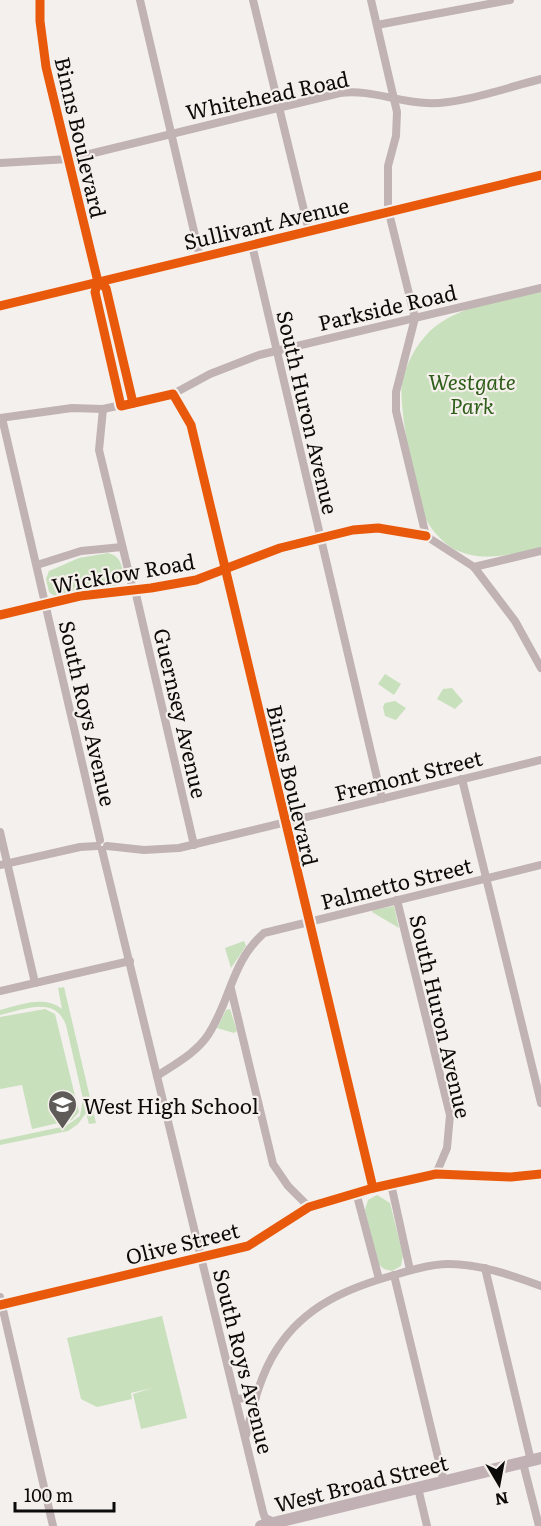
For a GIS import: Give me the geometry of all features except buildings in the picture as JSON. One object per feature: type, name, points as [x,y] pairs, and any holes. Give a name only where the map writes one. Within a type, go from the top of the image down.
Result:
[{"type":"main road","name":"Sullivant Avenue","points":[[0,306],[541,175]]},
{"type":"main road","name":"West Broad Street","points":[[261,1526],[278,1524],[532,1460]]},
{"type":"street","name":"Binns Boulevard","points":[[40,0],[40,31],[46,67],[98,282],[95,292],[122,406]]},
{"type":"street","points":[[140,0],[200,257]]},
{"type":"street","points":[[253,0],[309,231]]},
{"type":"street","points":[[371,0],[398,123],[388,166],[388,212],[415,318],[396,392],[396,411],[426,536],[474,567],[515,621],[541,668]]},
{"type":"street","points":[[378,25],[510,0]]},
{"type":"street","name":"Whitehead Road","points":[[0,163],[69,159],[355,91],[428,103],[450,101],[541,79]]},
{"type":"street","name":"South Huron Avenue","points":[[252,245],[382,799]]},
{"type":"street","name":"Binns Boulevard","points":[[98,282],[106,288],[133,403]]},
{"type":"street","name":"Parkside Road","points":[[1,418],[72,408],[103,409],[173,394],[232,364],[276,351],[541,288]]},
{"type":"street","name":"Binns Boulevard","points":[[173,394],[191,425],[373,1188]]},
{"type":"street","name":"Guernsey Avenue","points":[[103,409],[99,450],[194,845]]},
{"type":"street","name":"South Roys Avenue","points":[[1,418],[38,566],[45,604],[157,1076],[265,1518],[278,1524]]},
{"type":"street","name":"Wicklow Road","points":[[0,615],[45,604],[196,580],[280,548],[320,537],[368,528],[426,536]]},
{"type":"street","points":[[38,566],[81,551],[122,547]]},
{"type":"street","points":[[474,567],[541,551]]},
{"type":"street","name":"Fremont Street","points":[[4,864],[80,847],[102,846],[151,850],[194,845],[541,760]]},
{"type":"street","points":[[462,779],[541,1103]]},
{"type":"street","points":[[0,832],[4,864],[35,983]]},
{"type":"street","name":"Palmetto Street","points":[[157,1076],[191,1053],[207,1036],[223,1008],[238,963],[264,933],[541,866]]},
{"type":"street","name":"South Huron Avenue","points":[[397,900],[450,1115],[451,1132],[436,1174]]},
{"type":"street","points":[[0,991],[130,962]]},
{"type":"street","points":[[230,988],[273,1164],[288,1186],[309,1207]]},
{"type":"street","name":"Olive Street","points":[[1,1302],[248,1245],[309,1207],[356,1192],[436,1174],[511,1177],[541,1174]]},
{"type":"street","points":[[391,1184],[410,1270]]},
{"type":"street","points":[[356,1192],[379,1279]]},
{"type":"street","points":[[246,1437],[256,1397],[276,1350],[300,1322],[330,1299],[379,1279],[446,1263],[485,1268],[541,1286]]},
{"type":"street","points":[[485,1268],[532,1460],[539,1526]]},
{"type":"street","points":[[394,1275],[444,1482]]},
{"type":"street","points":[[1,1302],[53,1526]]},
{"type":"street","points":[[236,1399],[256,1397]]},
{"type":"street","points":[[418,1488],[428,1526]]},
{"type":"green space","name":"Westgate Park","points":[[541,291],[541,548],[485,557],[463,553],[452,548],[438,536],[429,525],[423,510],[405,431],[401,394],[404,376],[409,361],[420,342],[442,322],[468,309]]},
{"type":"green space","points":[[108,553],[116,556],[121,566],[124,578],[118,588],[57,598],[49,592],[46,579],[49,571],[79,558]]},
{"type":"green space","points":[[385,674],[401,684],[394,695],[378,684]]},
{"type":"green space","points":[[452,688],[463,701],[455,709],[437,699],[443,689]]},
{"type":"green space","points":[[395,701],[406,708],[396,720],[385,716],[383,707],[385,703]]},
{"type":"green space","points":[[394,906],[399,928],[372,912],[373,910]]},
{"type":"green space","points":[[244,941],[246,946],[231,968],[225,948]]},
{"type":"green space","points":[[64,987],[96,1123],[89,1124],[86,1113],[78,1124],[68,1131],[0,1145],[0,1140],[66,1126],[80,1116],[83,1099],[66,1025],[61,1016],[46,1007],[28,1008],[0,1015],[0,1010],[32,1002],[47,1003],[62,1009],[58,988]]},
{"type":"green space","points":[[45,1009],[55,1014],[79,1112],[72,1120],[32,1129],[22,1085],[0,1089],[0,1017]]},
{"type":"green space","points":[[230,1009],[237,1031],[234,1033],[217,1028],[226,1010]]},
{"type":"green space","points":[[377,1195],[390,1203],[403,1255],[401,1266],[392,1271],[378,1264],[365,1210],[368,1200]]},
{"type":"green space","points":[[162,1316],[187,1418],[141,1429],[133,1394],[152,1388],[131,1393],[132,1399],[97,1407],[81,1399],[67,1338]]},
{"type":"cycle path","points":[[40,0],[40,21],[46,67],[98,282],[95,292],[121,406],[173,394],[191,425],[373,1188]]},
{"type":"cycle path","points":[[0,306],[541,175]]},
{"type":"cycle path","points":[[98,282],[106,288],[133,403]]},
{"type":"cycle path","points":[[0,615],[80,596],[196,580],[280,548],[353,530],[378,528],[426,536]]},
{"type":"cycle path","points":[[0,1305],[248,1246],[309,1207],[373,1188],[436,1174],[511,1177],[541,1174]]},
{"type":"place","name":"West High School","points":[[62,1130]]}]
